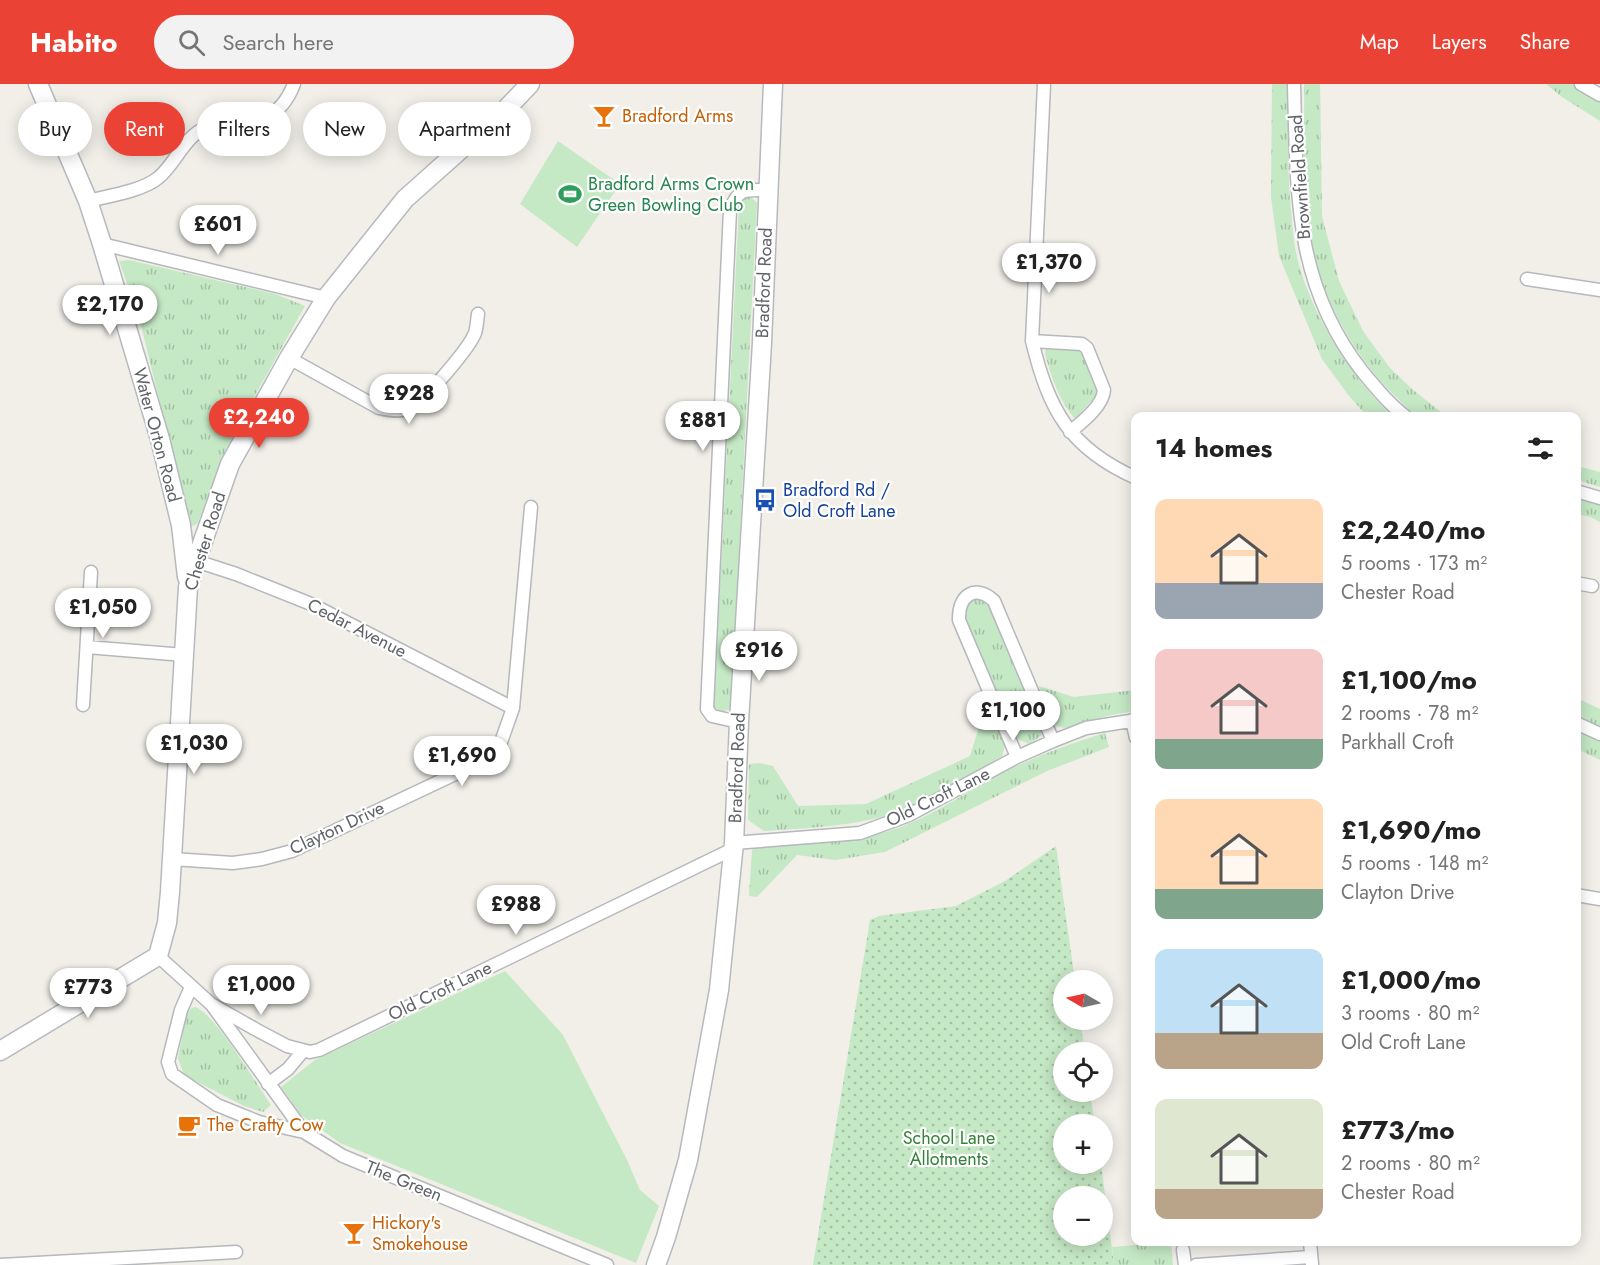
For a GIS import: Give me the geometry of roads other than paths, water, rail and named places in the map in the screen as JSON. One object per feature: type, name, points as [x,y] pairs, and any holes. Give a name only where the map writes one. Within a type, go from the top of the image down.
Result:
[{"type":"main road","name":"Water Orton Road","points":[[38,84],[88,201],[102,244],[160,439],[181,525],[188,587]]},
{"type":"main road","name":"Chester Road","points":[[158,956],[167,923],[188,587],[230,464],[289,358],[326,298],[405,199],[507,108],[530,84]]},
{"type":"main road","name":"Bradford Road","points":[[656,1265],[688,1160],[719,990],[734,846],[739,722],[761,355],[772,84]]},
{"type":"main road","points":[[0,1052],[158,956]]},
{"type":"street","points":[[88,201],[147,184],[159,177],[195,135],[205,128],[257,122],[277,111],[288,98],[294,84]]},
{"type":"street","points":[[1044,84],[1032,341],[1042,382],[1063,423],[1089,451],[1112,467],[1131,476]]},
{"type":"street","name":"Brownfield Road","points":[[1294,84],[1297,183],[1308,264],[1324,309],[1348,353],[1376,388],[1400,412]]},
{"type":"street","points":[[1581,84],[1600,95]]},
{"type":"street","points":[[739,722],[712,716],[707,710],[730,210],[735,196],[743,190],[767,190]]},
{"type":"street","points":[[102,244],[326,298]]},
{"type":"street","points":[[1527,279],[1600,290]]},
{"type":"street","points":[[289,358],[379,408],[406,410],[426,396],[462,354],[474,334],[478,314]]},
{"type":"street","points":[[1032,341],[1082,344],[1087,348],[1104,390],[1103,397],[1081,423],[1070,432]]},
{"type":"street","points":[[1581,492],[1600,498]]},
{"type":"street","name":"Clayton Drive","points":[[172,859],[233,863],[262,859],[292,851],[472,766],[486,757],[501,742],[513,708],[531,507]]},
{"type":"street","name":"Cedar Avenue","points":[[196,561],[236,574],[311,604],[513,708]]},
{"type":"street","points":[[83,705],[91,572]]},
{"type":"street","points":[[1581,584],[1592,586]]},
{"type":"street","points":[[1017,757],[959,620],[958,608],[965,596],[975,592],[987,595],[994,601],[1053,741]]},
{"type":"street","points":[[87,647],[184,655]]},
{"type":"street","name":"Old Croft Lane","points":[[303,1051],[319,1050],[734,846],[860,833],[909,815],[1017,757],[1053,741],[1086,728],[1131,720]]},
{"type":"street","points":[[1581,725],[1600,734]]},
{"type":"street","points":[[1581,896],[1600,899]]},
{"type":"street","points":[[158,956],[211,1004],[287,1046],[303,1051],[288,1069],[268,1084]]},
{"type":"street","name":"The Green","points":[[191,987],[181,1010],[168,1062],[172,1074],[217,1106],[259,1122],[304,1132],[343,1156],[607,1265]]},
{"type":"street","name":"The Green","points":[[211,1004],[304,1132]]},
{"type":"street","points":[[1196,1265],[1311,1261],[1310,1246]]},
{"type":"street","points":[[1183,1250],[1185,1265]]},
{"type":"street","points":[[0,1265],[236,1252]]},
{"type":"place","name":"Bradford Arms","points":[[604,116]]},
{"type":"place","name":"Bradford Arms Crown Green Bowling Club","points":[[570,194]]},
{"type":"place","name":"Bradford Rd / Old Croft Lane","points":[[765,500]]},
{"type":"place","name":"The Crafty Cow","points":[[189,1125]]},
{"type":"place","name":"Hickory's Smokehouse","points":[[354,1233]]},
{"type":"park label","name":"School Lane Allotments","points":[[949,1148]]}]
